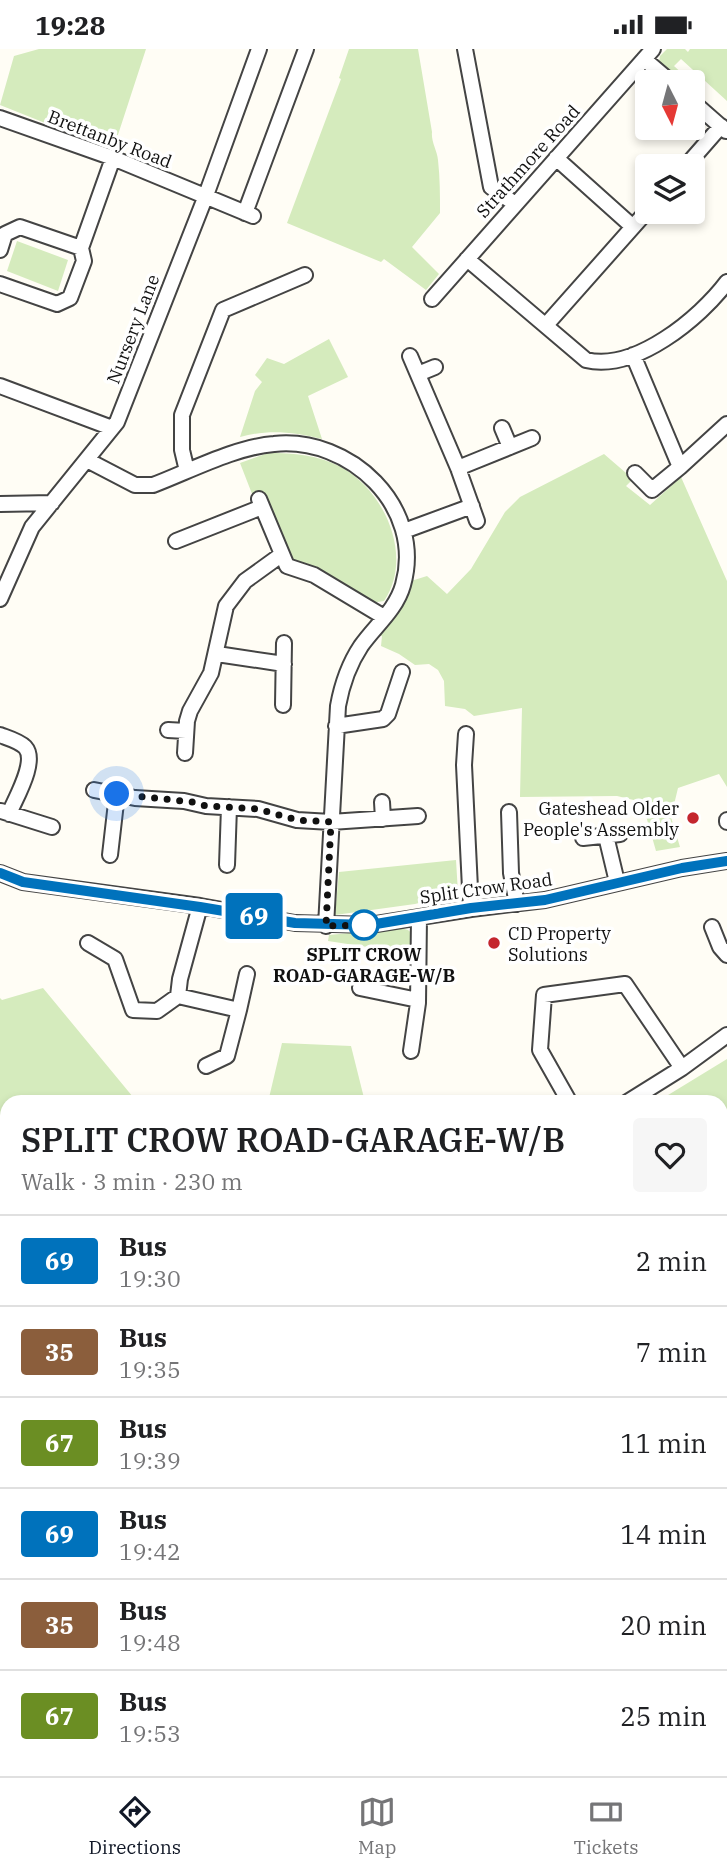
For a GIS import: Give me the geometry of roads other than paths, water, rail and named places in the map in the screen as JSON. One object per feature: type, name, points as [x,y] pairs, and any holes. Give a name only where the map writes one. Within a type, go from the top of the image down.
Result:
[{"type":"street","name":"Nursery Lane","points":[[0,599],[32,527],[117,422],[205,198],[259,49]]},
{"type":"street","name":"Brettanby Road","points":[[0,118],[113,158],[249,215],[306,49]]},
{"type":"street","points":[[471,49],[465,49],[491,187],[515,204]]},
{"type":"street","points":[[649,54],[662,70]]},
{"type":"street","name":"Strathmore Road","points":[[432,299],[649,54]]},
{"type":"street","points":[[698,154],[724,129],[705,112]]},
{"type":"street","points":[[0,284],[57,305],[70,298],[83,261],[81,248],[113,158]]},
{"type":"street","points":[[556,159],[633,227]]},
{"type":"street","points":[[546,325],[636,224]]},
{"type":"street","points":[[0,250],[5,234],[20,227],[81,248]]},
{"type":"street","points":[[467,259],[586,360],[600,363],[634,355],[686,324],[701,312],[727,282]]},
{"type":"street","points":[[187,471],[182,450],[182,415],[223,310],[305,275]]},
{"type":"street","points":[[634,355],[680,467]]},
{"type":"street","points":[[410,356],[458,468],[477,521]]},
{"type":"street","points":[[418,374],[435,367]]},
{"type":"street","points":[[0,386],[112,428]]},
{"type":"street","points":[[635,473],[652,490],[727,424]]},
{"type":"street","points":[[502,428],[510,447]]},
{"type":"street","points":[[458,468],[532,438]]},
{"type":"street","points":[[88,460],[135,485],[153,485],[256,446],[276,443],[301,444],[324,449],[361,468],[375,481],[397,512],[404,531],[407,569],[402,588],[394,605],[352,660],[342,687],[337,726],[326,926]]},
{"type":"street","points":[[0,504],[52,503]]},
{"type":"street","points":[[176,541],[261,503],[284,562],[292,569],[314,575],[384,617]]},
{"type":"street","points":[[404,531],[472,506]]},
{"type":"street","points":[[185,753],[190,711],[206,684],[231,596],[245,581],[281,555]]},
{"type":"street","points":[[283,705],[284,643]]},
{"type":"street","points":[[216,654],[284,664]]},
{"type":"street","points":[[337,726],[377,720],[388,715],[402,672]]},
{"type":"street","points":[[388,715],[401,721]]},
{"type":"street","points":[[168,730],[186,731]]},
{"type":"street","points":[[466,734],[464,765],[471,908]]},
{"type":"street","points":[[0,735],[23,745],[30,759],[28,769],[4,812],[52,827]]},
{"type":"street","points":[[94,790],[258,809],[297,820],[331,822],[418,817]]},
{"type":"street","points":[[110,855],[117,794]]},
{"type":"street","points":[[382,802],[383,819]]},
{"type":"street","points":[[227,865],[229,807]]},
{"type":"street","points":[[509,812],[511,873],[517,904]]},
{"type":"street","points":[[583,838],[613,835],[617,882]]},
{"type":"street","name":"Split Crow Road","points":[[0,873],[23,882],[326,926],[370,925],[471,908],[545,900],[617,882],[727,861]]},
{"type":"street","points":[[88,943],[115,959],[133,1010],[157,1011],[178,996],[180,979],[200,907]]},
{"type":"street","points":[[411,1051],[418,1000],[419,917]]},
{"type":"street","points":[[712,927],[720,947],[727,955]]},
{"type":"street","points":[[206,1066],[227,1056],[247,974]]},
{"type":"street","points":[[565,1095],[540,1050],[544,995],[625,984],[682,1068]]},
{"type":"street","points":[[360,988],[418,1000]]},
{"type":"street","points":[[178,996],[239,1010]]},
{"type":"street","points":[[639,1095],[727,1035]]},
{"type":"place","name":"Gateshead Older People's Assembly","points":[[693,818]]},
{"type":"place","name":"SPLIT CROW ROAD-GARAGE-W/B","points":[[364,925]]},
{"type":"place","name":"CD Property Solutions","points":[[494,943]]}]
